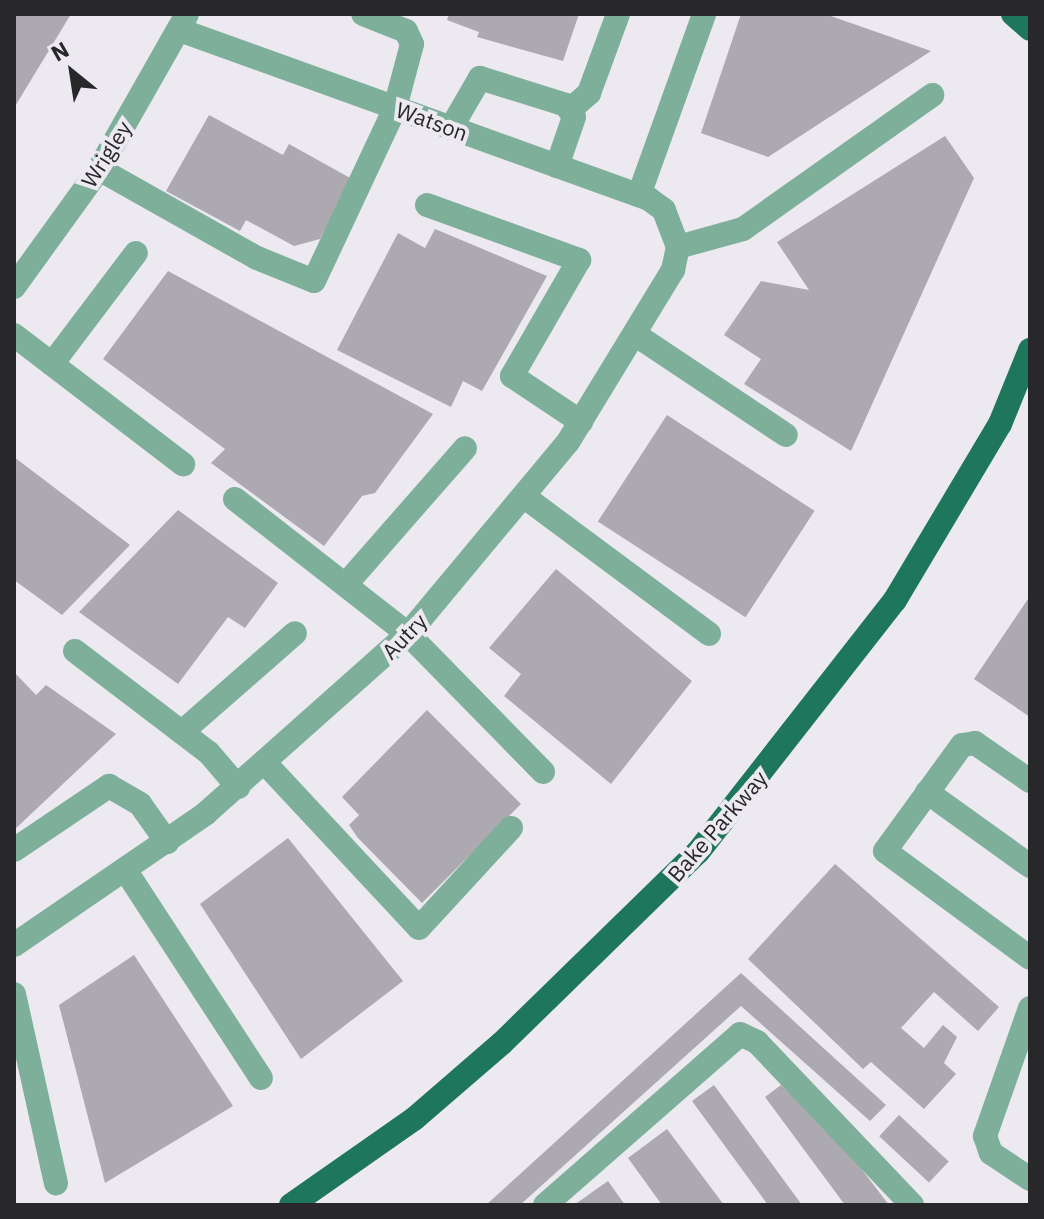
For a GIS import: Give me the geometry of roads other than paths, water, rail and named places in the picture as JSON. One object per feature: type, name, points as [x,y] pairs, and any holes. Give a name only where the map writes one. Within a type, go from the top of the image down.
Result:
[{"type":"main road","points":[[1013,14],[1030,29]]},
{"type":"main road","name":"Bake Parkway","points":[[291,1205],[414,1119],[502,1043],[698,852],[895,600],[1000,424],[1030,350]]},
{"type":"street","points":[[99,169],[257,258],[314,281],[395,108],[412,44],[406,31],[363,14]]},
{"type":"street","points":[[557,166],[572,108],[589,93],[618,14]]},
{"type":"street","points":[[639,195],[704,14]]},
{"type":"street","name":"Watson","points":[[183,22],[395,108],[639,195],[664,210],[676,238]]},
{"type":"street","name":"Wrigley","points":[[19,271],[99,169],[183,22]]},
{"type":"street","points":[[451,128],[480,78],[572,108]]},
{"type":"street","points":[[676,238],[743,229],[932,95]]},
{"type":"street","points":[[427,205],[579,260],[512,376],[581,422]]},
{"type":"street","name":"Autry","points":[[14,945],[126,871],[238,787],[408,634],[526,498],[581,422],[636,335],[676,238]]},
{"type":"street","points":[[52,364],[136,253]]},
{"type":"street","points":[[14,335],[183,464]]},
{"type":"street","points":[[636,335],[786,435]]},
{"type":"street","points":[[347,583],[465,448]]},
{"type":"street","points":[[526,498],[709,634]]},
{"type":"street","points":[[235,499],[347,583],[408,634],[543,772]]},
{"type":"street","points":[[182,732],[295,633]]},
{"type":"street","points":[[75,651],[182,732],[238,787]]},
{"type":"street","points":[[1030,781],[975,743],[962,745],[885,851],[1030,958]]},
{"type":"street","points":[[266,764],[419,928],[511,828]]},
{"type":"street","points":[[14,850],[109,786],[140,804],[167,842]]},
{"type":"street","points":[[927,792],[1030,866]]},
{"type":"street","points":[[126,871],[261,1078]]},
{"type":"street","points":[[14,994],[56,1183]]},
{"type":"street","points":[[1030,1008],[985,1136],[991,1153],[1030,1179]]},
{"type":"street","points":[[545,1205],[740,1034],[757,1042],[912,1205]]}]
